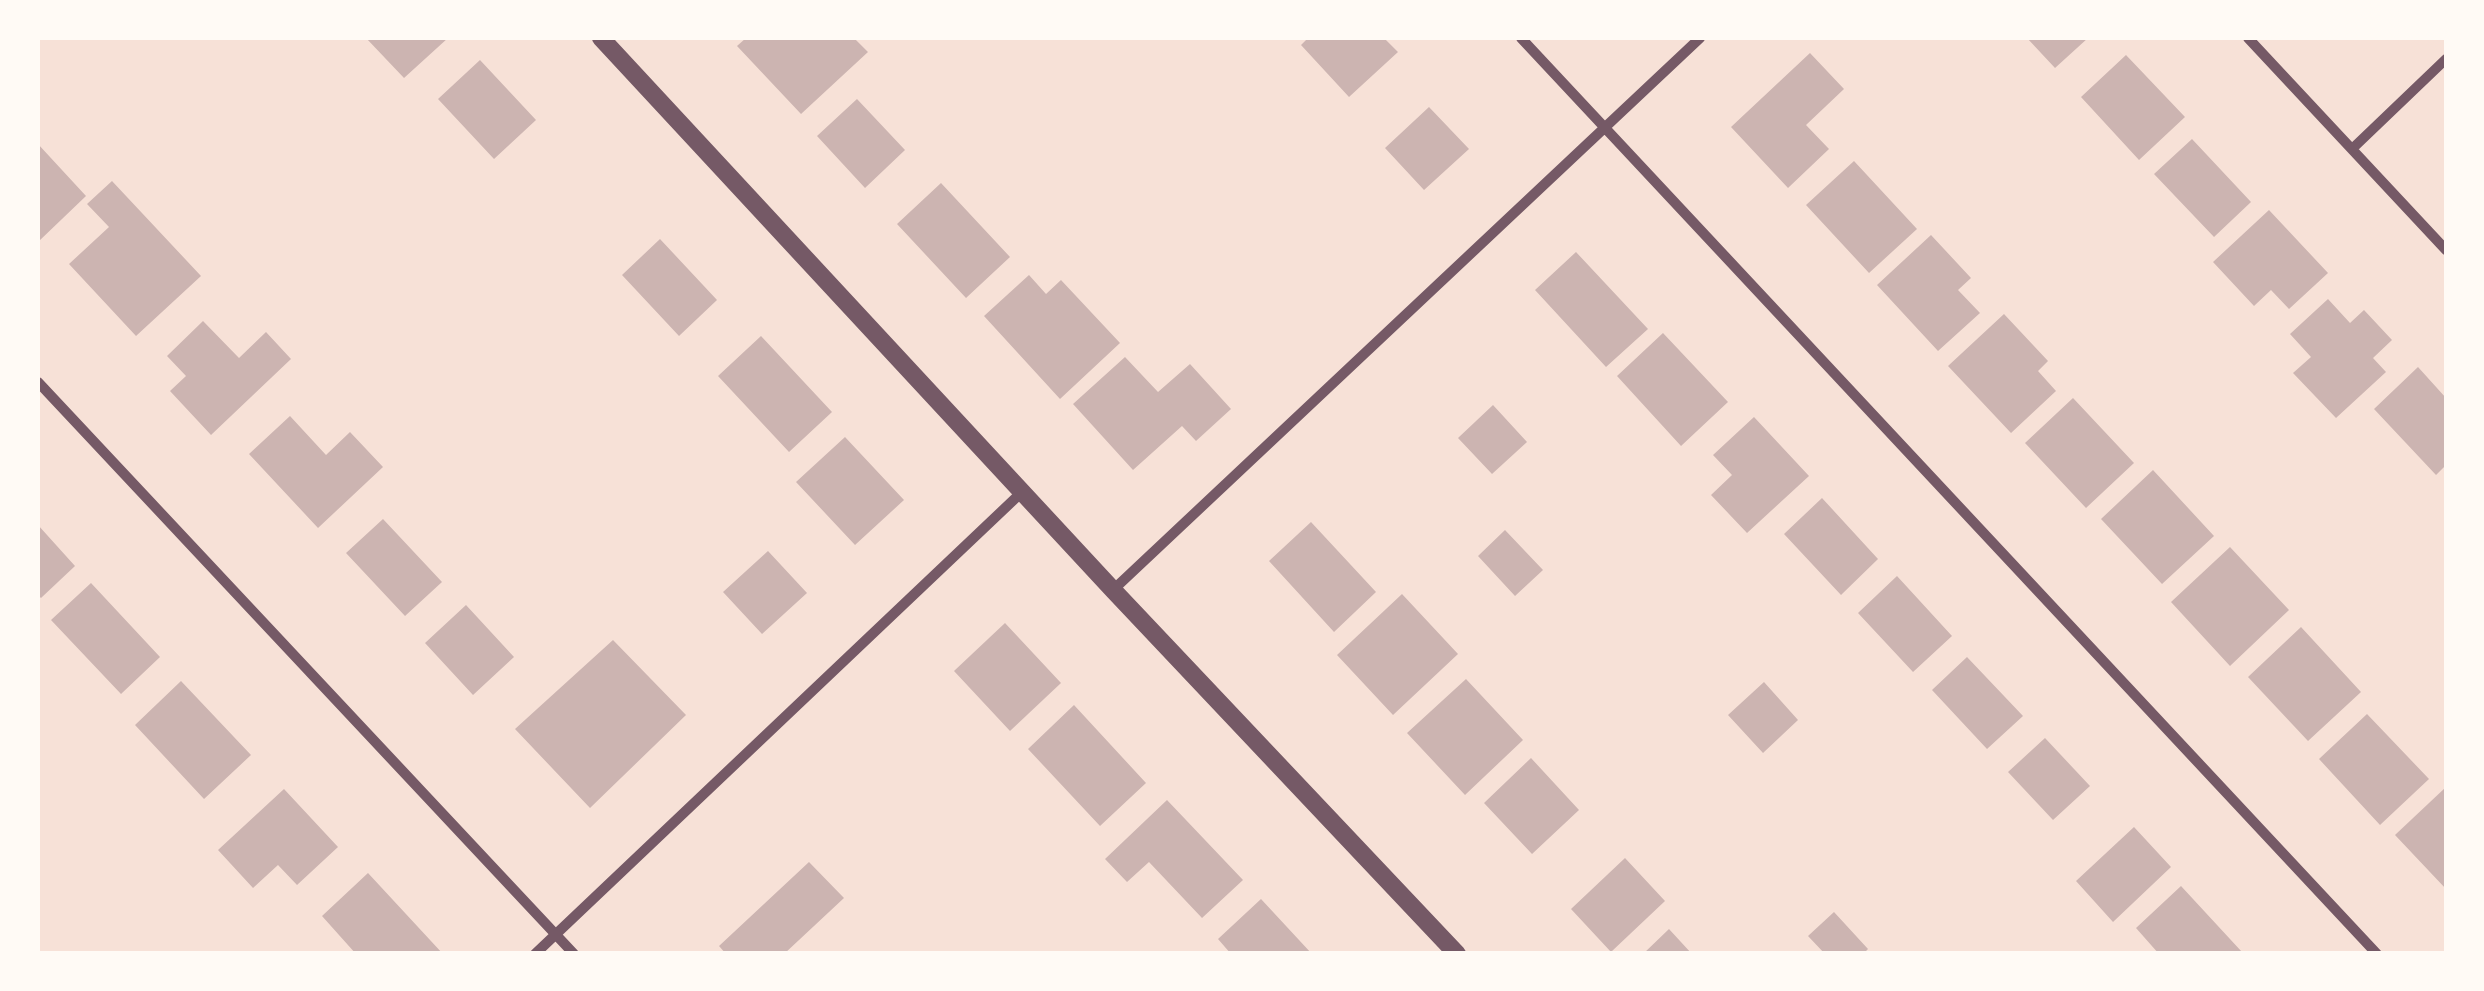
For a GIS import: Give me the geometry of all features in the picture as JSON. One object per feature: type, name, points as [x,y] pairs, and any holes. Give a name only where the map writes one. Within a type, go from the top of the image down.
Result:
[{"type":"street","points":[[600,38],[1457,954]]},
{"type":"street","points":[[1521,38],[2377,954]]},
{"type":"street","points":[[1113,590],[1700,38]]},
{"type":"street","points":[[2248,38],[2446,250]]},
{"type":"street","points":[[2352,149],[2446,59]]},
{"type":"street","points":[[38,382],[574,954]]},
{"type":"street","points":[[535,954],[1024,491]]},
{"type":"building","points":[[366,38],[448,38],[404,78]]},
{"type":"building","points":[[746,38],[854,38],[868,52],[801,114],[737,46]]},
{"type":"building","points":[[1308,38],[1384,38],[1398,52],[1349,97],[1301,45]]},
{"type":"building","points":[[2027,38],[2088,38],[2055,68]]},
{"type":"building","points":[[1810,53],[1844,89],[1806,125],[1829,149],[1788,188],[1731,127]]},
{"type":"building","points":[[2126,55],[2185,117],[2139,160],[2081,97]]},
{"type":"building","points":[[480,60],[536,120],[494,159],[438,99]]},
{"type":"building","points":[[857,99],[905,150],[865,188],[817,136]]},
{"type":"building","points":[[1429,107],[1469,149],[1424,190],[1385,148]]},
{"type":"building","points":[[2192,139],[2251,202],[2214,237],[2154,174]]},
{"type":"building","points":[[38,144],[86,196],[38,242]]},
{"type":"building","points":[[1854,161],[1917,229],[1869,273],[1806,205]]},
{"type":"building","points":[[112,181],[201,276],[136,336],[69,264],[109,227],[87,204]]},
{"type":"building","points":[[941,183],[1010,257],[966,298],[897,224]]},
{"type":"building","points":[[2269,210],[2328,273],[2289,309],[2271,290],[2254,306],[2213,262]]},
{"type":"building","points":[[1931,235],[1971,278],[1958,290],[1980,313],[1938,351],[1877,285]]},
{"type":"building","points":[[660,239],[717,300],[679,336],[622,275]]},
{"type":"building","points":[[1576,252],[1648,329],[1606,367],[1535,290]]},
{"type":"building","points":[[1029,275],[1046,294],[1061,280],[1120,343],[1060,399],[984,316]]},
{"type":"building","points":[[2328,299],[2350,323],[2364,310],[2392,340],[2373,358],[2386,372],[2336,418],[2293,373],[2311,357],[2290,334]]},
{"type":"building","points":[[2004,314],[2048,361],[2038,371],[2056,391],[2011,433],[1948,366]]},
{"type":"building","points":[[203,321],[239,358],[266,332],[291,359],[211,435],[170,391],[186,376],[167,356]]},
{"type":"building","points":[[1663,333],[1728,402],[1681,446],[1617,376]]},
{"type":"building","points":[[761,336],[832,412],[789,452],[718,376]]},
{"type":"building","points":[[1125,357],[1158,392],[1190,364],[1231,409],[1196,441],[1182,426],[1133,470],[1073,404]]},
{"type":"building","points":[[2418,367],[2446,398],[2446,465],[2436,475],[2374,409]]},
{"type":"building","points":[[2073,398],[2134,463],[2086,508],[2025,443]]},
{"type":"building","points":[[1493,405],[1527,442],[1492,474],[1458,438]]},
{"type":"building","points":[[290,416],[326,455],[350,432],[383,467],[318,528],[249,454]]},
{"type":"building","points":[[1754,417],[1809,476],[1747,533],[1711,495],[1732,475],[1713,455]]},
{"type":"building","points":[[845,437],[904,500],[855,545],[796,482]]},
{"type":"building","points":[[2153,470],[2214,536],[2162,584],[2101,519]]},
{"type":"building","points":[[1822,498],[1878,559],[1841,595],[1784,534]]},
{"type":"building","points":[[383,519],[442,582],[405,616],[346,553]]},
{"type":"building","points":[[1311,522],[1376,592],[1334,632],[1269,561]]},
{"type":"building","points":[[38,525],[75,566],[41,598],[38,595]]},
{"type":"building","points":[[1505,530],[1543,570],[1515,596],[1478,556]]},
{"type":"building","points":[[2230,547],[2289,610],[2230,666],[2171,602]]},
{"type":"building","points":[[768,551],[807,593],[762,634],[723,592]]},
{"type":"building","points":[[1897,576],[1952,636],[1913,672],[1858,613]]},
{"type":"building","points":[[91,583],[160,657],[121,694],[51,620]]},
{"type":"building","points":[[1402,594],[1458,654],[1393,715],[1337,655]]},
{"type":"building","points":[[466,605],[514,657],[473,695],[425,643]]},
{"type":"building","points":[[1005,623],[1061,683],[1010,731],[954,671]]},
{"type":"building","points":[[2301,627],[2361,692],[2308,741],[2248,677]]},
{"type":"building","points":[[613,640],[686,715],[590,808],[515,729]]},
{"type":"building","points":[[1967,657],[2023,716],[1987,749],[1932,690]]},
{"type":"building","points":[[1466,679],[1523,740],[1465,795],[1407,733]]},
{"type":"building","points":[[181,681],[251,755],[204,799],[135,725]]},
{"type":"building","points":[[1764,682],[1798,720],[1763,753],[1728,715]]},
{"type":"building","points":[[1074,705],[1146,783],[1100,826],[1028,749]]},
{"type":"building","points":[[2367,714],[2429,779],[2380,825],[2319,759]]},
{"type":"building","points":[[2045,738],[2090,786],[2053,820],[2008,772]]},
{"type":"building","points":[[1531,758],[1579,810],[1532,854],[1484,803]]},
{"type":"building","points":[[2446,787],[2446,889],[2395,835]]},
{"type":"building","points":[[284,789],[338,847],[297,885],[278,865],[253,888],[218,850]]},
{"type":"building","points":[[1167,800],[1243,880],[1202,918],[1149,862],[1127,882],[1105,859]]},
{"type":"building","points":[[2134,827],[2171,867],[2113,922],[2076,881]]},
{"type":"building","points":[[1625,858],[1665,901],[1611,952],[1571,909]]},
{"type":"building","points":[[809,862],[844,898],[784,954],[726,954],[719,946]]},
{"type":"building","points":[[368,873],[443,954],[356,954],[322,916]]},
{"type":"building","points":[[2181,886],[2240,954],[2159,954],[2136,928]]},
{"type":"building","points":[[1261,899],[1312,954],[1231,954],[1218,939]]},
{"type":"building","points":[[1834,912],[1868,949],[1863,954],[1825,954],[1808,936]]},
{"type":"building","points":[[1669,929],[1692,954],[1643,954]]}]
